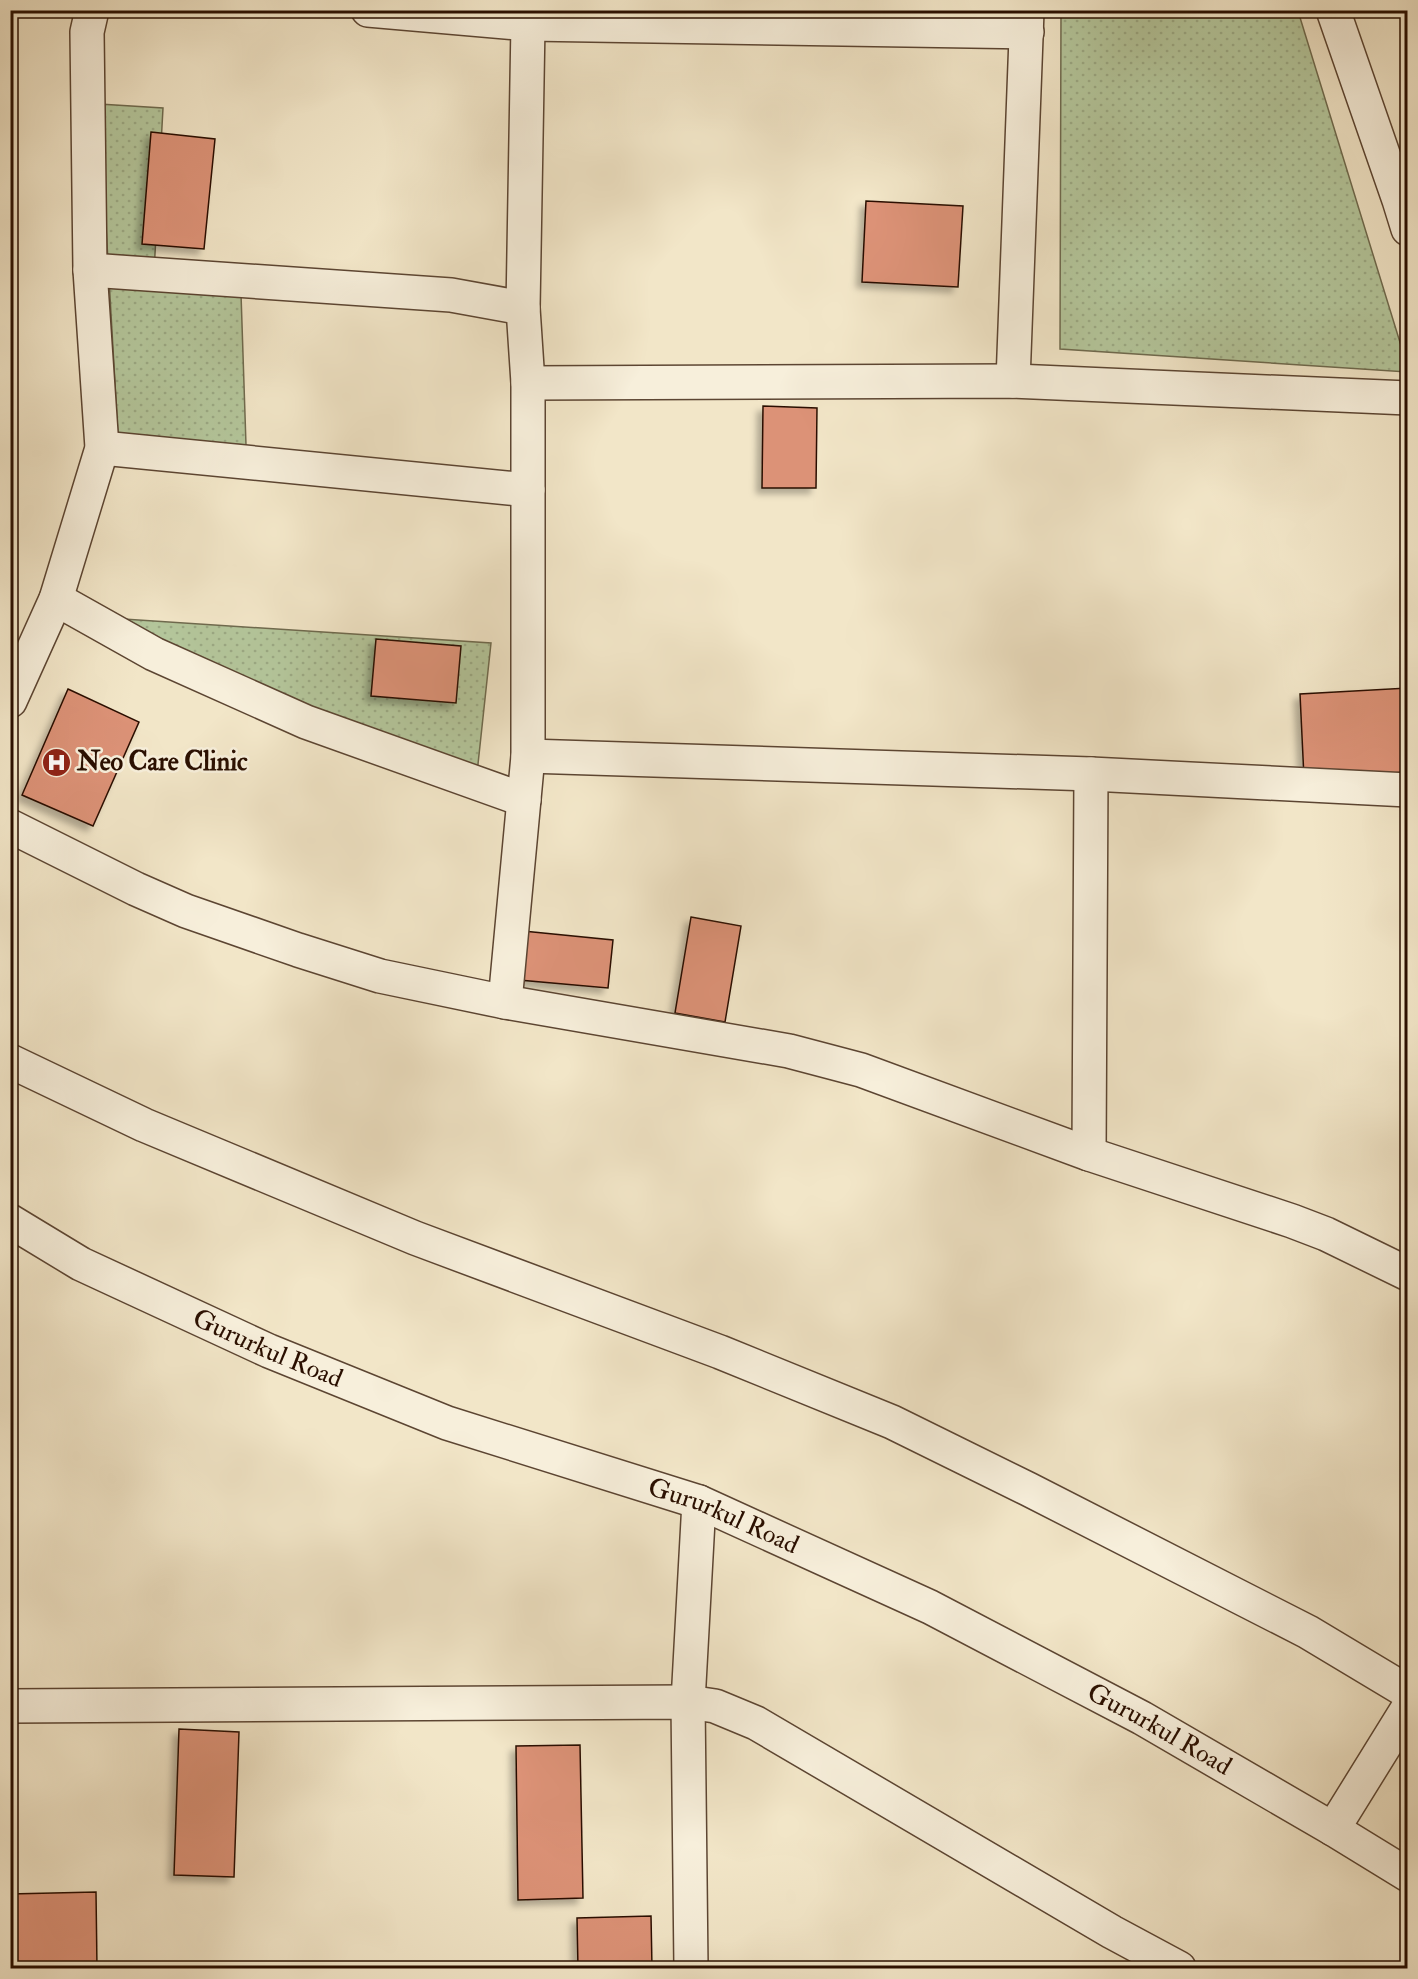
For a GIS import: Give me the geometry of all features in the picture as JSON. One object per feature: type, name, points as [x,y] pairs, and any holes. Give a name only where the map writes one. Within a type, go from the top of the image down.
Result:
[{"type":"street","points":[[10,701],[56,599],[102,448],[90,270],[87,32],[92,10]]},
{"type":"street","points":[[368,10],[528,24],[1027,21],[1012,381]]},
{"type":"street","points":[[1333,10],[1405,209]]},
{"type":"street","points":[[505,1002],[528,756],[528,383],[523,308],[528,24]]},
{"type":"street","points":[[90,270],[451,295],[523,308]]},
{"type":"street","points":[[528,383],[1012,381],[1407,398]]},
{"type":"street","points":[[102,448],[528,490]]},
{"type":"street","points":[[56,599],[154,654],[306,722],[524,800]]},
{"type":"street","points":[[528,756],[1091,774],[1407,790]]},
{"type":"street","points":[[1089,1154],[1091,774]]},
{"type":"street","points":[[10,826],[127,885],[186,911],[298,950],[380,976],[505,1002],[789,1051],[861,1070],[1089,1154],[1292,1221],[1326,1234],[1407,1274]]},
{"type":"street","points":[[10,1061],[144,1125],[415,1238],[720,1352],[892,1422],[1308,1632],[1407,1692]]},
{"type":"street","name":"Gururkul Road","points":[[10,1221],[81,1264],[269,1351],[447,1423],[699,1502],[941,1612],[1142,1718],[1333,1828],[1407,1875]]},
{"type":"street","points":[[691,1968],[688,1702],[699,1502]]},
{"type":"street","points":[[10,1706],[688,1702],[715,1706],[756,1723],[1112,1932],[1179,1968]]},
{"type":"street","points":[[1333,1828],[1407,1708]]},
{"type":"green space","points":[[1061,11],[1298,11],[1407,365],[1407,372],[1060,349]]},
{"type":"green space","points":[[99,104],[163,108],[153,290],[241,294],[246,445],[118,436]]},
{"type":"green space","points":[[78,616],[491,643],[475,792]]},
{"type":"building","points":[[151,132],[215,139],[204,249],[142,244]]},
{"type":"building","points":[[866,201],[963,206],[958,287],[862,282]]},
{"type":"building","points":[[763,406],[817,408],[816,488],[762,488]]},
{"type":"building","points":[[376,639],[461,646],[456,703],[371,696]]},
{"type":"building","points":[[1408,688],[1408,772],[1304,778],[1300,694]]},
{"type":"building","points":[[68,689],[139,722],[93,826],[22,795]]},
{"type":"building","points":[[691,917],[741,926],[725,1022],[675,1013]]},
{"type":"building","points":[[523,931],[613,940],[608,988],[519,980]]},
{"type":"building","points":[[179,1729],[239,1732],[234,1877],[174,1875]]},
{"type":"building","points":[[580,1745],[583,1898],[518,1900],[516,1746]]},
{"type":"building","points":[[96,1892],[97,1968],[10,1968],[10,1894]]},
{"type":"building","points":[[651,1916],[652,1968],[578,1968],[577,1918]]},
{"type":"place","name":"Neo Care Clinic","points":[[56,762]]}]
